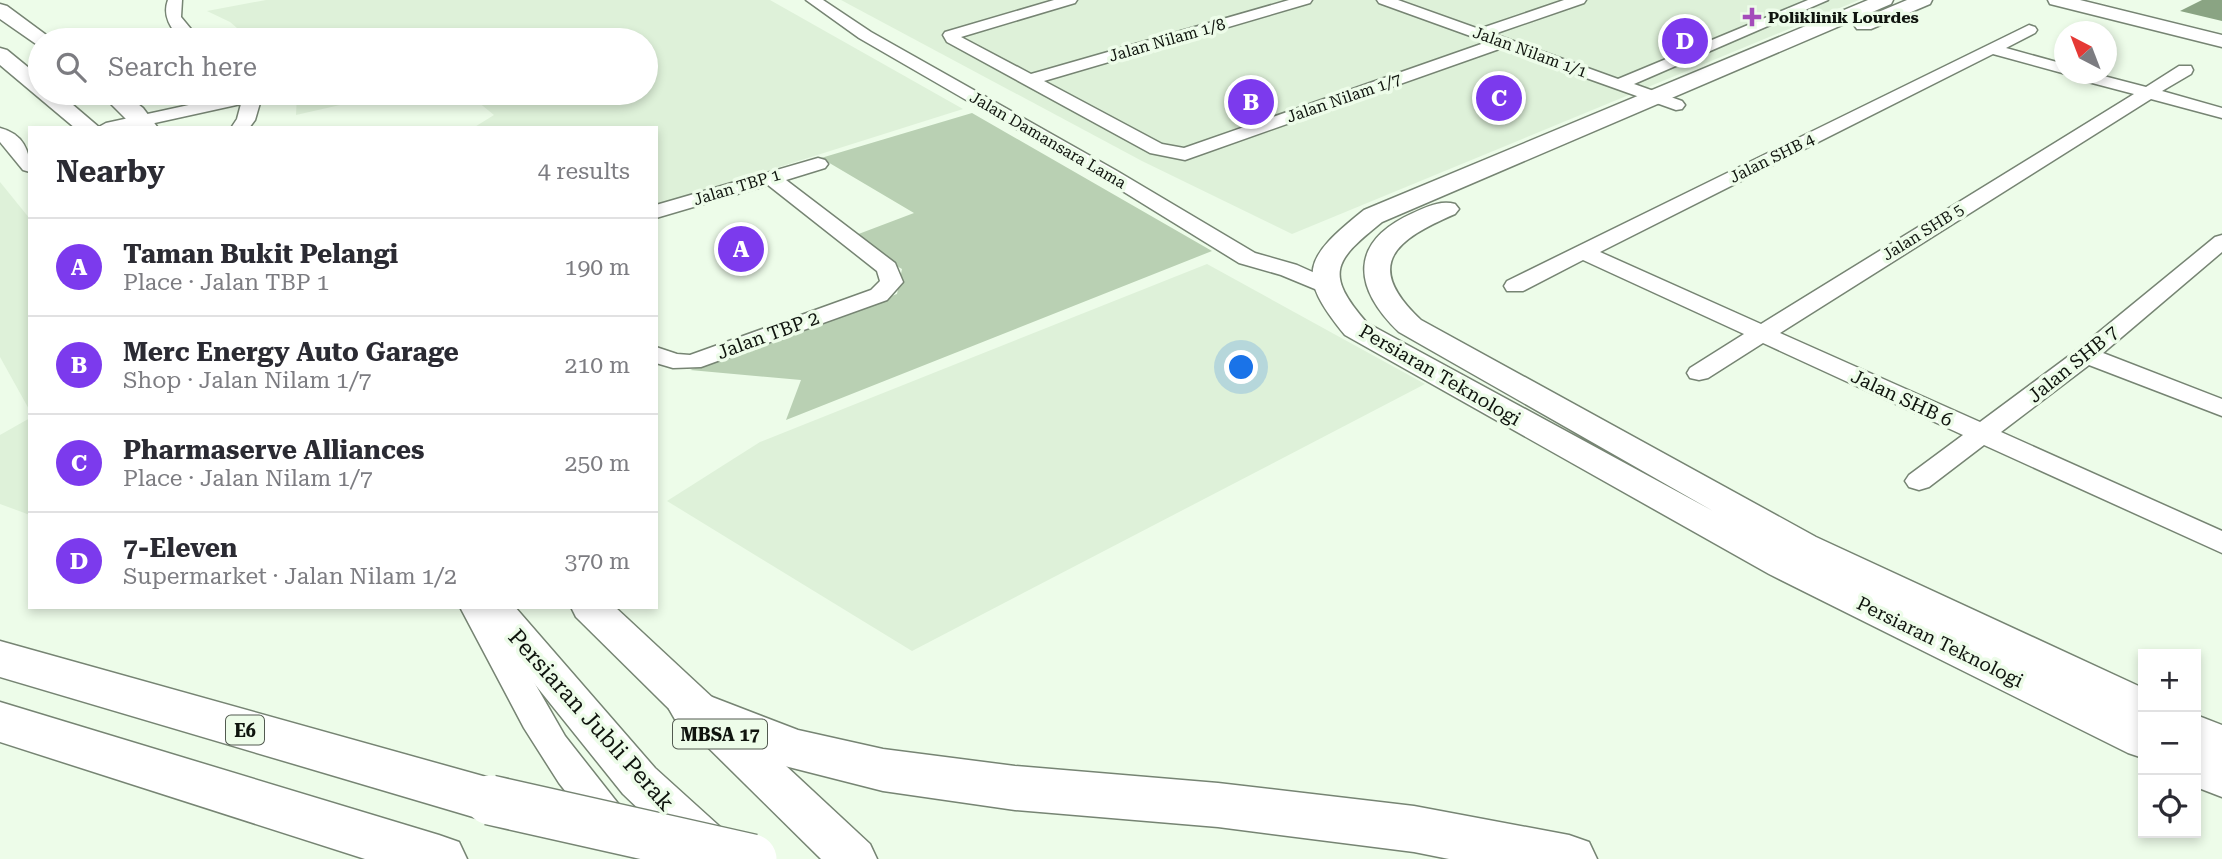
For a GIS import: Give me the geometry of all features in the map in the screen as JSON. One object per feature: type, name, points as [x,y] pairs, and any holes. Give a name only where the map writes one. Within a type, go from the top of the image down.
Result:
[{"type":"highway","name":"E6","points":[[0,659],[490,800],[752,859]]},
{"type":"highway","points":[[694,709],[791,748],[883,770],[1015,789],[1218,805],[1414,829],[1569,859]]},
{"type":"highway","points":[[0,722],[439,859]]},
{"type":"main road","name":"Persiaran Teknologi","points":[[1884,0],[1665,101],[1408,226],[1388,241],[1375,263],[1378,286],[1393,311],[1410,326],[1803,546],[2138,705]]},
{"type":"main road","name":"Persiaran Teknologi","points":[[1923,0],[1373,216],[1346,237],[1325,276],[1339,310],[1356,329],[1782,565],[2138,739]]},
{"type":"main road","points":[[2057,0],[2222,41]]},
{"type":"main road","points":[[2084,0],[2222,34]]},
{"type":"main road","points":[[0,10],[28,30]]},
{"type":"main road","points":[[0,54],[28,78]]},
{"type":"main road","points":[[61,105],[87,126]]},
{"type":"main road","points":[[124,105],[141,121]]},
{"type":"main road","name":"Persiaran Jubli Perak","points":[[494,609],[639,782],[723,859]]},
{"type":"main road","name":"MBSA 17","points":[[592,609],[853,859]]},
{"type":"main road","points":[[2201,734],[2222,745]]},
{"type":"main road","points":[[2201,769],[2222,779]]},
{"type":"street","points":[[175,0],[172,5],[179,28]]},
{"type":"street","name":"Jalan Damansara Lama","points":[[813,0],[865,35],[1111,175],[1247,258],[1289,270],[1325,276]]},
{"type":"street","points":[[1029,80],[953,39],[951,35],[1070,0]]},
{"type":"street","name":"Jalan Nilam 1/8","points":[[1029,80],[1305,0]]},
{"type":"street","name":"Jalan Nilam 1/1","points":[[1384,0],[1665,101]]},
{"type":"street","points":[[1479,34],[1578,0]]},
{"type":"street","points":[[1620,84],[1821,0]]},
{"type":"street","name":"Jalan SHB 4","points":[[1515,286],[2029,30]]},
{"type":"street","name":"Jalan Nilam 1/7","points":[[1029,80],[1157,149],[1185,154],[1503,43]]},
{"type":"street","points":[[1992,49],[2054,66]]},
{"type":"street","name":"Jalan SHB 5","points":[[1699,373],[2185,70]]},
{"type":"street","points":[[2117,84],[2222,113]]},
{"type":"street","points":[[110,126],[141,121],[188,105]]},
{"type":"street","points":[[116,126],[207,105]]},
{"type":"street","points":[[241,126],[249,105]]},
{"type":"street","points":[[0,134],[9,140],[28,164]]},
{"type":"street","name":"Jalan TBP 1","points":[[658,211],[818,164]]},
{"type":"street","name":"Jalan TBP 2","points":[[658,355],[673,361],[692,362],[879,295],[892,282],[887,268],[770,177]]},
{"type":"street","name":"Jalan SHB 7","points":[[1919,481],[2086,355],[2222,240]]},
{"type":"street","name":"Jalan SHB 6","points":[[1583,252],[2222,542]]},
{"type":"street","points":[[2086,355],[2222,408]]},
{"type":"street","points":[[476,609],[512,678],[588,796],[645,859]]},
{"type":"shaded area","points":[[266,0],[770,0],[963,109],[658,205],[658,126],[476,126],[494,115],[482,105],[658,105],[658,28],[237,28],[207,11]]},
{"type":"shaded area","points":[[841,0],[1859,0],[1292,234],[1142,161]]},
{"type":"shaded area","points":[[2202,0],[2222,0],[2222,21],[2180,11]]},
{"type":"shaded area","points":[[296,105],[340,105],[296,115]]},
{"type":"shaded area","points":[[972,113],[1212,251],[786,420],[801,380],[690,370],[897,294],[902,269],[848,238],[914,213],[821,158]]},
{"type":"shaded area","points":[[0,182],[28,217],[28,407],[0,357]]},
{"type":"shaded area","points":[[1207,264],[1425,384],[912,651],[667,501],[760,442]]},
{"type":"shaded area","points":[[28,419],[28,514],[0,504],[0,435]]},
{"type":"place","name":"Poliklinik Lourdes","points":[[1752,17]]},
{"type":"place","name":"7-Eleven","points":[[1685,41]]},
{"type":"place","name":"Pharmaserve Alliances","points":[[1499,98]]},
{"type":"place","name":"Merc Energy Auto Garage","points":[[1251,102]]},
{"type":"place","name":"Taman Bukit Pelangi","points":[[741,249]]}]
